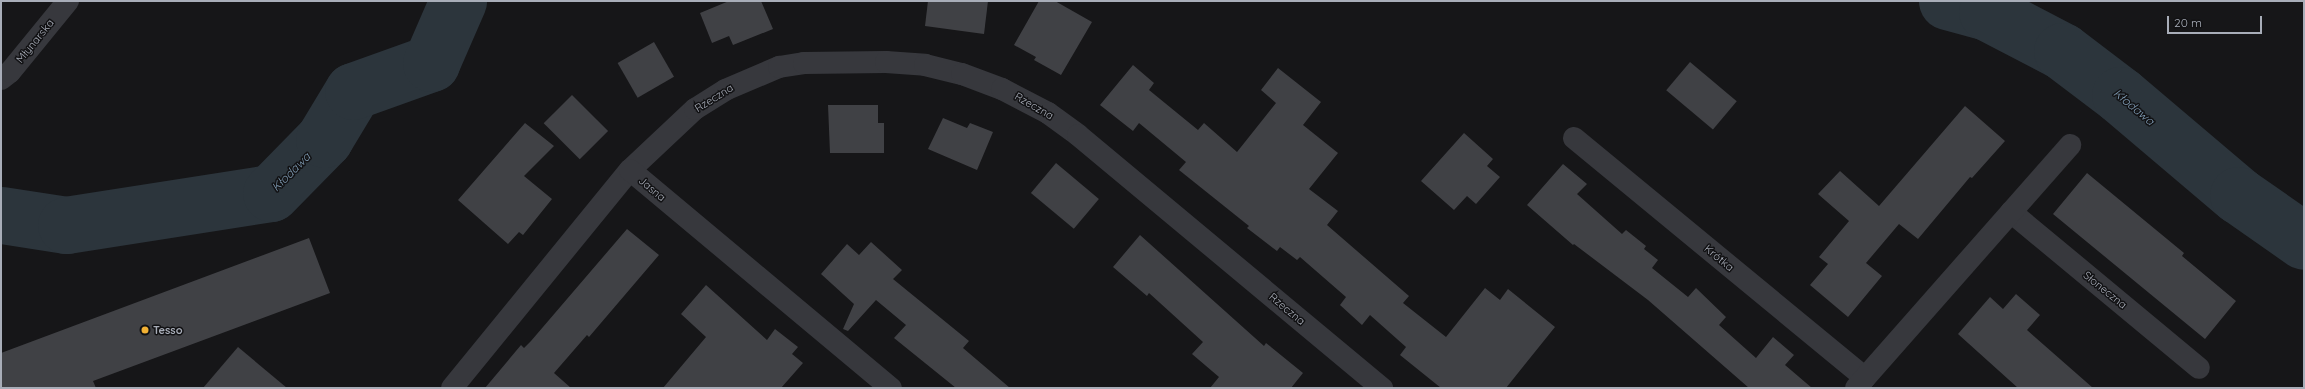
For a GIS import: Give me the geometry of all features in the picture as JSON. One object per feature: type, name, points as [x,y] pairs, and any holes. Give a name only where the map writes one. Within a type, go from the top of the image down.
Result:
[{"type":"street","name":"Młynarska","points":[[1,79],[10,72],[68,1]]},
{"type":"street","name":"Rzeczna","points":[[630,170],[695,109],[725,90],[752,76],[779,67],[804,63],[886,62],[924,65],[962,74],[1002,89],[1048,113],[1072,130],[1382,388]]},
{"type":"street","name":"Krótka","points":[[1574,138],[1860,383]]},
{"type":"street","points":[[1860,383],[2070,145]]},
{"type":"street","name":"Jasna","points":[[452,388],[630,170],[892,388]]},
{"type":"street","name":"Słoneczna","points":[[2011,212],[2199,368]]},
{"type":"building","points":[[729,1],[761,1],[773,29],[733,45],[729,36],[712,43],[700,13]]},
{"type":"building","points":[[928,1],[988,1],[984,34],[925,26]]},
{"type":"building","points":[[1039,1],[1055,1],[1092,22],[1061,75],[1034,60],[1036,57],[1014,45]]},
{"type":"building","points":[[654,42],[674,77],[638,98],[618,63]]},
{"type":"building","points":[[1690,62],[1737,101],[1713,130],[1666,90]]},
{"type":"building","points":[[1133,65],[1154,83],[1149,90],[1198,130],[1204,123],[1237,152],[1276,103],[1261,90],[1278,68],[1321,102],[1303,125],[1338,153],[1309,189],[1338,211],[1327,225],[1409,296],[1403,303],[1446,337],[1485,288],[1500,300],[1508,289],[1555,327],[1506,388],[1441,388],[1400,355],[1406,347],[1370,315],[1362,325],[1340,305],[1346,297],[1300,257],[1297,260],[1280,247],[1277,251],[1247,228],[1249,226],[1179,170],[1186,162],[1139,123],[1133,131],[1100,105]]},
{"type":"building","points":[[572,95],[608,131],[580,159],[544,123]]},
{"type":"building","points":[[828,105],[878,105],[878,123],[884,123],[884,153],[830,153]]},
{"type":"building","points":[[1965,106],[2005,141],[1972,178],[1970,177],[1918,239],[1899,224],[1866,263],[1882,276],[1848,317],[1810,285],[1828,264],[1819,257],[1849,221],[1818,194],[1840,171],[1879,206]]},
{"type":"building","points":[[943,118],[967,128],[970,123],[993,132],[977,170],[928,149]]},
{"type":"building","points":[[525,123],[554,146],[524,176],[552,199],[523,235],[519,232],[508,244],[458,200]]},
{"type":"building","points":[[1464,133],[1493,159],[1487,166],[1500,177],[1476,204],[1467,196],[1454,210],[1421,181]]},
{"type":"building","points":[[1056,163],[1099,199],[1074,229],[1031,193]]},
{"type":"building","points":[[1563,164],[1587,184],[1577,194],[1622,234],[1626,230],[1646,246],[1644,249],[1658,260],[1652,268],[1688,297],[1696,288],[1726,317],[1719,325],[1756,358],[1773,337],[1794,355],[1785,365],[1812,388],[1749,388],[1648,300],[1574,244],[1573,245],[1527,205]]},
{"type":"building","points":[[2087,173],[2184,253],[2182,256],[2236,301],[2205,339],[2053,214]]},
{"type":"building","points":[[627,229],[659,255],[589,337],[587,335],[554,373],[571,388],[485,388],[521,345],[524,348],[531,341]]},
{"type":"building","points":[[1140,235],[1264,346],[1266,343],[1303,373],[1291,388],[1210,388],[1219,377],[1192,354],[1203,342],[1149,293],[1147,296],[1113,267]]},
{"type":"building","name":"Tesso","points":[[309,238],[330,293],[93,381],[96,388],[1,388],[1,353]]},
{"type":"building","points":[[871,242],[902,270],[893,279],[969,341],[963,348],[1010,388],[956,388],[894,338],[906,325],[876,300],[848,331],[843,329],[854,304],[821,274],[847,244],[859,255]]},
{"type":"building","points":[[706,285],[767,340],[775,329],[798,347],[792,354],[803,363],[781,388],[663,388],[706,337],[681,314]]},
{"type":"building","points":[[2016,294],[2040,315],[2027,330],[2093,388],[2018,388],[1958,334],[1990,297],[2003,309]]},
{"type":"building","points":[[238,347],[287,388],[203,388]]},
{"type":"waterway","name":"Kłodawa","points":[[1,215],[66,225],[271,193],[324,139],[353,91],[431,63],[458,1]]},
{"type":"waterway","name":"Kłodawa","points":[[1947,1],[1987,12],[2062,51],[2120,95],[2238,195],[2304,241]]},
{"type":"place","name":"Tesso","points":[[145,330]]}]
